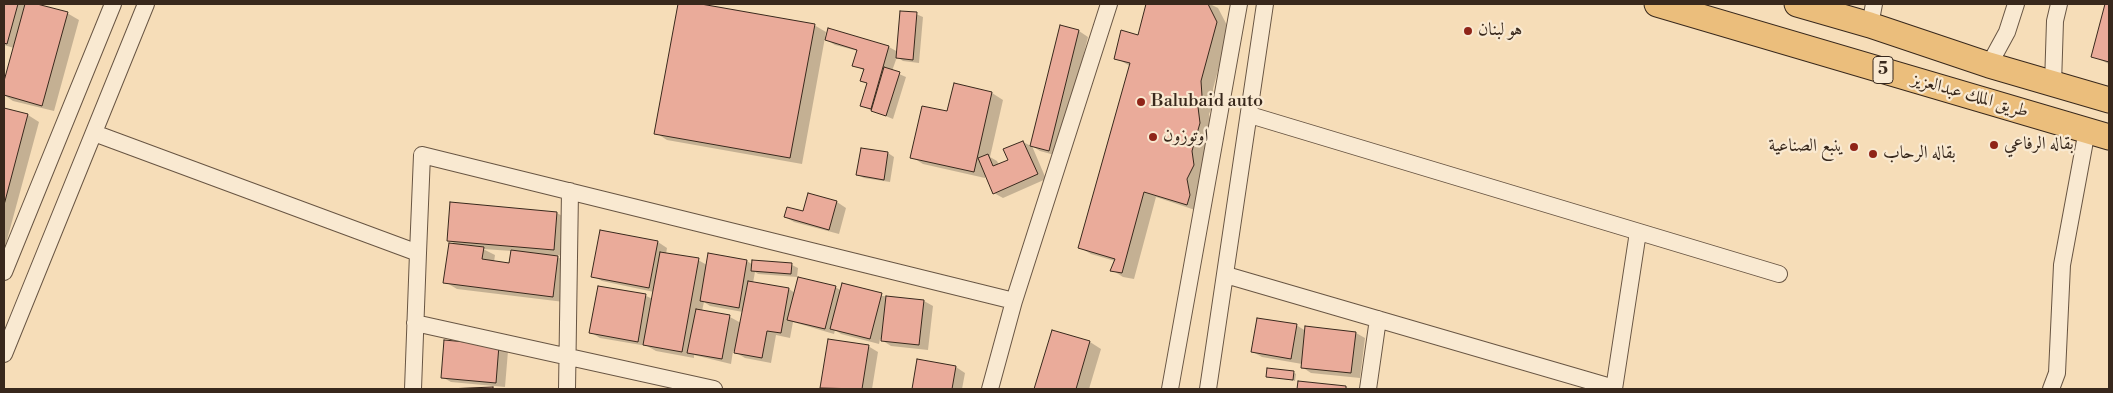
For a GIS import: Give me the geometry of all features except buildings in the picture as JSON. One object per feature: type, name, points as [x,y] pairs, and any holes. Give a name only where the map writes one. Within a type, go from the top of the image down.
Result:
[{"type":"highway","name":"طريق الملك عبدالعزيز","points":[[1658,4],[2098,134]]},
{"type":"highway","name":"طريق الملك عبدالعزيز","points":[[1797,4],[1872,14],[1989,65],[2109,100]]},
{"type":"street","points":[[4,272],[113,4]]},
{"type":"street","points":[[4,354],[146,4]]},
{"type":"street","points":[[990,389],[1014,301],[1109,4]]},
{"type":"street","points":[[1170,389],[1239,4]]},
{"type":"street","points":[[1208,389],[1265,4]]},
{"type":"street","points":[[1989,65],[2007,32],[2016,4]]},
{"type":"street","points":[[2053,84],[2055,21],[2059,4]]},
{"type":"street","points":[[1250,115],[1779,274]]},
{"type":"street","points":[[94,133],[418,253]]},
{"type":"street","points":[[2051,389],[2056,374],[2062,265],[2098,134]]},
{"type":"street","points":[[413,389],[422,155],[1014,301]]},
{"type":"street","points":[[566,389],[570,191]]},
{"type":"street","points":[[1226,275],[1614,388],[1638,232]]},
{"type":"street","points":[[1368,389],[1378,319]]},
{"type":"street","points":[[416,323],[714,389]]},
{"type":"place","name":"هو لبنان","points":[[1468,31]]},
{"type":"place","name":"Balubaid auto","points":[[1141,102]]},
{"type":"place","name":"اوتوزون","points":[[1153,137]]},
{"type":"place","name":"بقاله الرفاعي","points":[[1994,145]]},
{"type":"place","name":"ينبع الصناعية","points":[[1854,147]]},
{"type":"place","name":"بقاله الرحاب","points":[[1873,154]]}]
